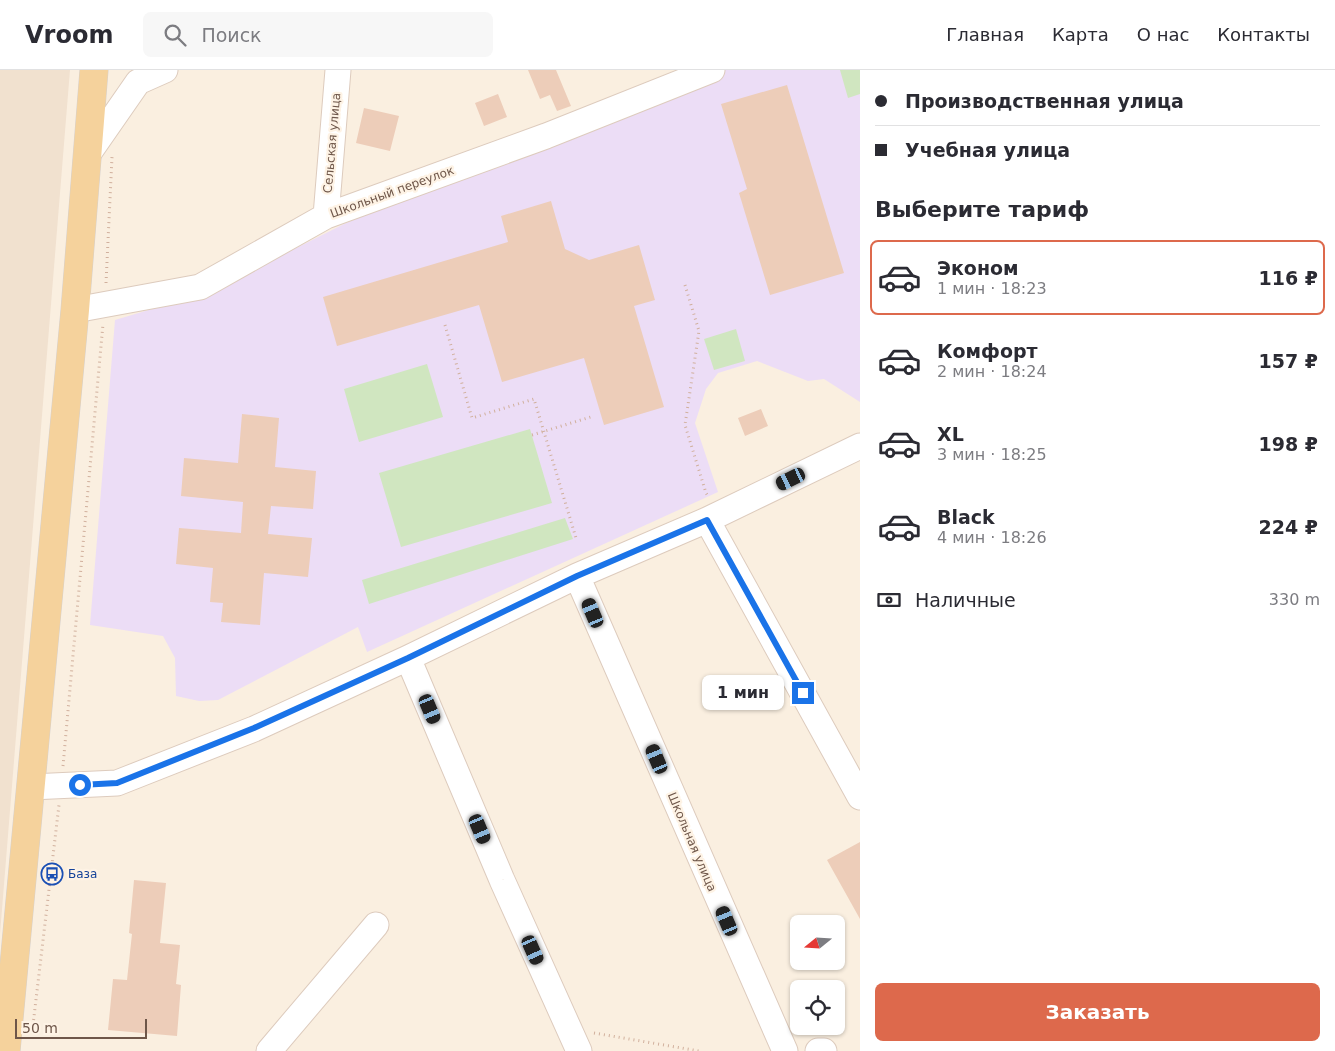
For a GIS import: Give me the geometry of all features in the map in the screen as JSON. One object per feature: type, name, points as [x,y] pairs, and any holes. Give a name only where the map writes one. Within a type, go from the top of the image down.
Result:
[{"type":"main road","points":[[6,1051],[75,310],[100,152],[94,70]]},
{"type":"street","points":[[100,152],[138,82],[165,70]]},
{"type":"street","name":"Сельская улица","points":[[326,216],[338,70]]},
{"type":"street","name":"Школьный переулок","points":[[75,310],[200,287],[326,216],[546,136],[712,70]]},
{"type":"street","points":[[31,787],[117,783],[254,728],[408,658],[577,576],[717,515],[860,446]]},
{"type":"street","points":[[717,515],[860,797]]},
{"type":"street","name":"Школьная улица","points":[[577,576],[785,1051]]},
{"type":"street","points":[[408,658],[502,880],[579,1051]]},
{"type":"street","points":[[269,1051],[376,925]]},
{"type":"street","points":[[818,1051],[824,1051]]},
{"type":"path","points":[[32,1031],[61,786],[104,305],[100,152]]},
{"type":"path","points":[[685,285],[699,331],[685,425],[706,493],[717,515]]},
{"type":"path","points":[[445,325],[472,418],[534,400],[576,538]]},
{"type":"path","points":[[532,435],[594,416]]},
{"type":"path","points":[[568,1028],[699,1051]]},
{"type":"shaded area","points":[[0,70],[70,70],[0,934]]},
{"type":"shaded area","points":[[719,70],[860,70],[860,402],[824,379],[808,381],[757,361],[718,373],[706,389],[695,423],[718,492],[367,652],[358,627],[218,700],[199,701],[176,696],[175,658],[163,636],[90,625],[115,320],[209,292],[344,224]]},
{"type":"green space","points":[[840,70],[860,70],[860,94],[848,98]]},
{"type":"green space","points":[[736,329],[745,361],[714,370],[704,339]]},
{"type":"green space","points":[[427,364],[443,417],[359,442],[344,389]]},
{"type":"green space","points":[[530,429],[552,503],[401,547],[379,473]]},
{"type":"green space","points":[[565,518],[573,539],[369,604],[362,580]]},
{"type":"building","points":[[528,70],[556,70],[571,106],[557,111],[550,95],[540,99]]},
{"type":"building","points":[[787,85],[844,273],[770,295],[739,193],[747,189],[721,104]]},
{"type":"building","points":[[498,94],[507,117],[484,126],[475,103]]},
{"type":"building","points":[[364,108],[399,116],[390,151],[356,143]]},
{"type":"building","points":[[551,201],[565,249],[589,260],[639,245],[655,300],[634,306],[664,407],[604,425],[584,358],[502,382],[479,305],[337,346],[323,297],[508,242],[501,216]]},
{"type":"building","points":[[761,409],[768,426],[745,436],[738,418]]},
{"type":"building","points":[[242,414],[279,418],[275,467],[316,471],[313,509],[271,506],[268,534],[312,538],[308,577],[264,573],[260,625],[221,622],[223,603],[210,602],[213,568],[176,564],[179,528],[241,533],[243,502],[181,496],[184,458],[238,463]]},
{"type":"building","points":[[860,842],[860,919],[827,860]]},
{"type":"building","points":[[134,880],[166,883],[160,943],[180,945],[176,984],[181,985],[177,1036],[108,1030],[113,979],[127,980],[132,934],[129,933]]},
{"type":"place","name":"База","points":[[52,874]]},
{"type":"route","points":[[80,785],[117,783],[254,728],[408,658],[577,576],[707,520],[803,693]]}]
